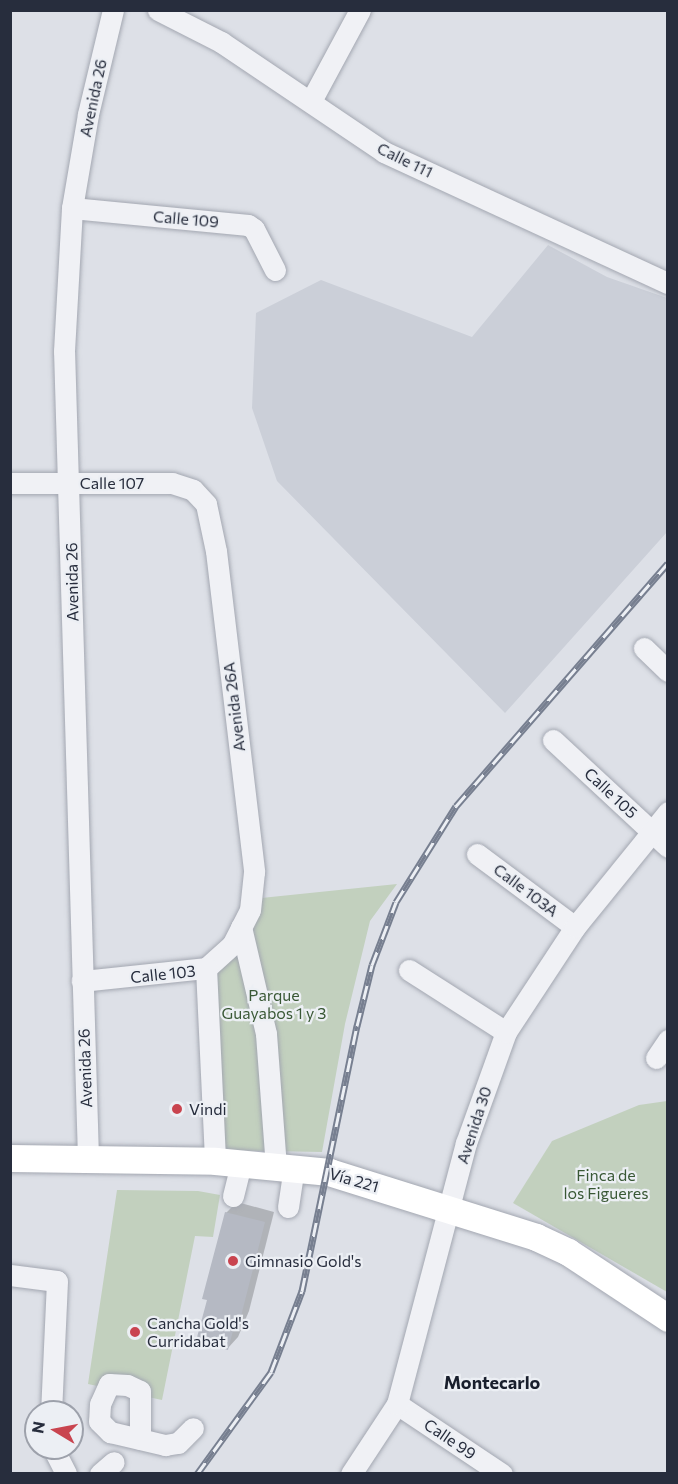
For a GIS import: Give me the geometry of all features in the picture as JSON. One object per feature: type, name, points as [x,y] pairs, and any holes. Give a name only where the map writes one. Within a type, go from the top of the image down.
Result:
[{"type":"main road","name":"Vía 221","points":[[10,1158],[228,1162],[329,1172],[450,1208],[568,1252],[668,1318]]},
{"type":"street","name":"Avenida 26","points":[[88,1158],[70,483],[64,351],[72,208],[88,114],[114,10]]},
{"type":"street","name":"Calle 111","points":[[158,10],[221,42],[312,101],[384,152],[668,283]]},
{"type":"street","points":[[312,101],[360,10]]},
{"type":"street","name":"Calle 109","points":[[72,208],[248,225],[254,229],[275,270]]},
{"type":"street","name":"Calle 107","points":[[10,483],[172,483],[193,490],[206,504]]},
{"type":"street","name":"Avenida 26A","points":[[206,504],[216,551],[254,873],[245,919]]},
{"type":"street","points":[[644,648],[668,671]]},
{"type":"street","name":"Calle 105","points":[[553,740],[668,847]]},
{"type":"street","name":"Avenida 30","points":[[351,1473],[397,1404],[466,1143],[506,1032],[575,927],[651,830],[668,812]]},
{"type":"street","name":"Calle 103A","points":[[477,854],[575,927]]},
{"type":"street","points":[[245,919],[267,1034],[285,1166],[288,1208]]},
{"type":"street","name":"Calle 103","points":[[82,981],[180,974],[206,968],[233,944],[245,919]]},
{"type":"street","points":[[206,968],[233,1196]]},
{"type":"street","points":[[409,970],[506,1032]]},
{"type":"street","points":[[10,1275],[52,1277],[57,1281],[52,1400]]},
{"type":"street","name":"Calle 99","points":[[397,1404],[502,1473]]},
{"type":"street","points":[[140,1439],[165,1445],[178,1443],[193,1428]]},
{"type":"shaded area","points":[[548,245],[607,277],[667,298],[667,532],[505,713],[277,481],[252,408],[256,313],[321,280],[472,337]]},
{"type":"green space","name":"Parque Guayabos 1 y 3","points":[[397,884],[370,921],[345,1024],[322,1152],[208,1150],[199,973],[228,948],[251,899]]},
{"type":"green space","name":"Finca de los Figueres","points":[[668,1101],[667,1292],[513,1203],[552,1141],[639,1105]]},
{"type":"green space","name":"Cancha Gold's Curridabat","points":[[117,1190],[198,1191],[220,1195],[213,1237],[195,1236],[162,1400],[88,1384]]},
{"type":"building","name":"Gimnasio Gold's","points":[[225,1212],[265,1222],[239,1324],[235,1323],[228,1350],[196,1341],[207,1300],[202,1299]]},
{"type":"railway","points":[[197,1474],[271,1372],[302,1291],[357,1026],[372,965],[396,902],[456,806],[668,563]]},
{"type":"place","name":"Vindi","points":[[177,1109]]},
{"type":"place","name":"Gimnasio Gold's","points":[[233,1261]]},
{"type":"place","name":"Cancha Gold's Curridabat","points":[[135,1332]]},
{"type":"district","name":"Montecarlo","points":[[492,1382]]}]
